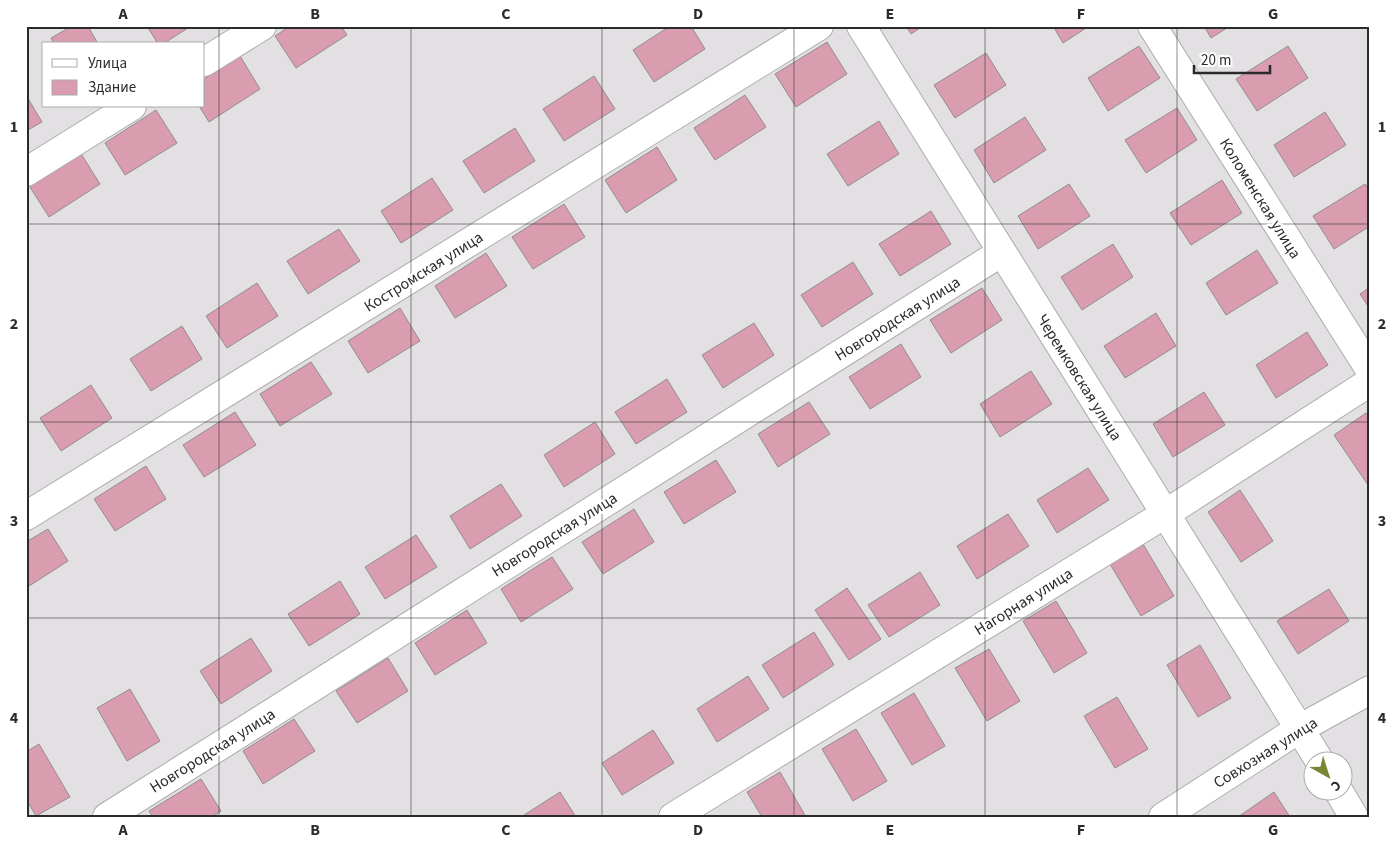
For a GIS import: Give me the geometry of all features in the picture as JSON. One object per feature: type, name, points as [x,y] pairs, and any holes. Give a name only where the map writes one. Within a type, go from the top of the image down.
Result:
[{"type":"street","points":[[205,61],[262,26]]},
{"type":"street","name":"Костромская улица","points":[[26,516],[819,26]]},
{"type":"street","name":"Черемковская улица","points":[[861,26],[1313,750]]},
{"type":"street","name":"Коломенская улица","points":[[1152,26],[1370,370]]},
{"type":"street","points":[[26,172],[129,108]]},
{"type":"street","name":"Новгородская улица","points":[[107,817],[1002,252]]},
{"type":"street","name":"Нагорная улица","points":[[674,817],[1165,514],[1370,382]]},
{"type":"street","name":"Совхозная улица","points":[[1163,817],[1299,728],[1370,690]]},
{"type":"street","points":[[1344,800],[1354,817]]},
{"type":"building","points":[[72,26],[88,26],[97,42],[53,42],[51,38]]},
{"type":"building","points":[[147,26],[191,26],[166,42],[157,42]]},
{"type":"building","points":[[290,26],[341,26],[347,35],[296,68],[275,36]]},
{"type":"building","points":[[670,26],[691,26],[705,49],[654,82],[633,50]]},
{"type":"building","points":[[906,26],[923,26],[911,34]]},
{"type":"building","points":[[1053,26],[1089,26],[1063,43]]},
{"type":"building","points":[[1204,26],[1230,26],[1211,38]]},
{"type":"building","points":[[827,42],[847,74],[796,107],[775,74]]},
{"type":"building","points":[[1139,46],[1160,78],[1108,111],[1088,78]]},
{"type":"building","points":[[1288,46],[1308,78],[1257,111],[1236,79]]},
{"type":"building","points":[[986,53],[1006,85],[955,118],[934,85]]},
{"type":"building","points":[[240,56],[260,89],[209,122],[200,108],[205,108],[205,78]]},
{"type":"building","points":[[594,76],[615,109],[564,141],[543,109]]},
{"type":"building","points":[[26,95],[42,122],[26,131]]},
{"type":"building","points":[[745,95],[766,127],[715,160],[694,128]]},
{"type":"building","points":[[1177,108],[1197,140],[1146,173],[1125,140]]},
{"type":"building","points":[[156,110],[177,143],[125,175],[105,143]]},
{"type":"building","points":[[1325,112],[1346,145],[1294,177],[1274,145]]},
{"type":"building","points":[[1025,117],[1046,150],[994,183],[974,150]]},
{"type":"building","points":[[879,121],[899,154],[848,186],[827,154]]},
{"type":"building","points":[[515,128],[535,161],[484,193],[463,161]]},
{"type":"building","points":[[657,147],[677,180],[626,213],[605,180]]},
{"type":"building","points":[[80,152],[100,184],[49,217],[28,184]]},
{"type":"building","points":[[432,178],[453,210],[401,243],[381,211]]},
{"type":"building","points":[[1222,180],[1242,213],[1191,245],[1170,213]]},
{"type":"building","points":[[1069,184],[1090,216],[1038,249],[1018,216]]},
{"type":"building","points":[[1365,184],[1370,191],[1370,226],[1334,249],[1313,216]]},
{"type":"building","points":[[564,204],[585,237],[533,269],[512,237]]},
{"type":"building","points":[[931,211],[951,244],[900,276],[879,244]]},
{"type":"building","points":[[339,229],[360,261],[308,294],[287,261]]},
{"type":"building","points":[[1113,244],[1133,277],[1082,310],[1061,277]]},
{"type":"building","points":[[1257,250],[1278,283],[1226,315],[1206,283]]},
{"type":"building","points":[[486,253],[507,286],[455,318],[435,286]]},
{"type":"building","points":[[853,262],[873,294],[822,327],[801,295]]},
{"type":"building","points":[[257,283],[278,316],[227,348],[206,316]]},
{"type":"building","points":[[1370,287],[1370,309],[1360,294]]},
{"type":"building","points":[[982,288],[1002,320],[951,353],[930,320]]},
{"type":"building","points":[[400,308],[420,341],[368,373],[348,341]]},
{"type":"building","points":[[1156,313],[1176,346],[1125,378],[1104,346]]},
{"type":"building","points":[[754,323],[774,355],[723,388],[702,355]]},
{"type":"building","points":[[182,326],[202,359],[151,391],[130,359]]},
{"type":"building","points":[[1307,332],[1328,365],[1276,398],[1256,365]]},
{"type":"building","points":[[901,344],[921,377],[870,409],[849,377]]},
{"type":"building","points":[[311,362],[332,394],[280,426],[260,394]]},
{"type":"building","points":[[1031,371],[1052,404],[1000,437],[980,404]]},
{"type":"building","points":[[667,379],[687,412],[636,444],[615,412]]},
{"type":"building","points":[[91,385],[112,418],[61,451],[40,418]]},
{"type":"building","points":[[1204,392],[1225,425],[1173,457],[1153,424]]},
{"type":"building","points":[[809,402],[830,434],[778,467],[758,434]]},
{"type":"building","points":[[235,412],[256,445],[204,477],[183,445]]},
{"type":"building","points":[[1366,413],[1370,419],[1370,484],[1368,485],[1334,435]]},
{"type":"building","points":[[595,422],[615,454],[564,487],[544,455]]},
{"type":"building","points":[[716,460],[736,492],[684,524],[664,492]]},
{"type":"building","points":[[146,466],[166,499],[115,531],[94,499]]},
{"type":"building","points":[[1088,468],[1109,500],[1057,533],[1037,500]]},
{"type":"building","points":[[501,484],[522,516],[470,549],[450,516]]},
{"type":"building","points":[[1240,490],[1273,541],[1241,562],[1208,512]]},
{"type":"building","points":[[634,509],[654,542],[603,574],[582,542]]},
{"type":"building","points":[[1008,514],[1029,546],[977,579],[957,546]]},
{"type":"building","points":[[48,529],[68,561],[26,588],[26,542]]},
{"type":"building","points":[[416,535],[437,567],[385,599],[365,567]]},
{"type":"building","points":[[1143,544],[1174,596],[1141,616],[1110,564]]},
{"type":"building","points":[[552,557],[573,589],[521,622],[501,589]]},
{"type":"building","points":[[920,572],[940,605],[889,637],[868,605]]},
{"type":"building","points":[[340,581],[360,614],[309,646],[288,614]]},
{"type":"building","points":[[847,588],[881,639],[849,660],[815,610]]},
{"type":"building","points":[[1329,589],[1349,621],[1298,654],[1277,621]]},
{"type":"building","points":[[1056,601],[1087,653],[1054,673],[1023,621]]},
{"type":"building","points":[[467,610],[487,643],[435,675],[415,643]]},
{"type":"building","points":[[814,632],[834,665],[783,698],[762,665]]},
{"type":"building","points":[[251,638],[272,671],[221,704],[200,671]]},
{"type":"building","points":[[1200,645],[1231,698],[1198,717],[1167,665]]},
{"type":"building","points":[[989,649],[1020,701],[987,721],[955,668]]},
{"type":"building","points":[[388,658],[408,691],[357,723],[336,691]]},
{"type":"building","points":[[748,676],[769,709],[717,742],[697,709]]},
{"type":"building","points":[[130,689],[160,741],[127,761],[97,708]]},
{"type":"building","points":[[914,693],[945,746],[912,765],[881,713]]},
{"type":"building","points":[[1117,697],[1148,749],[1115,768],[1084,716]]},
{"type":"building","points":[[294,719],[315,751],[263,784],[243,751]]},
{"type":"building","points":[[856,729],[887,781],[853,801],[822,749]]},
{"type":"building","points":[[653,730],[674,763],[622,795],[602,763]]},
{"type":"building","points":[[39,744],[70,797],[36,816],[26,799],[26,752]]},
{"type":"building","points":[[780,772],[806,817],[762,817],[747,792]]},
{"type":"building","points":[[201,779],[221,811],[212,817],[153,817],[149,811]]},
{"type":"building","points":[[560,792],[576,817],[521,817]]},
{"type":"building","points":[[1274,792],[1290,817],[1238,817]]}]
